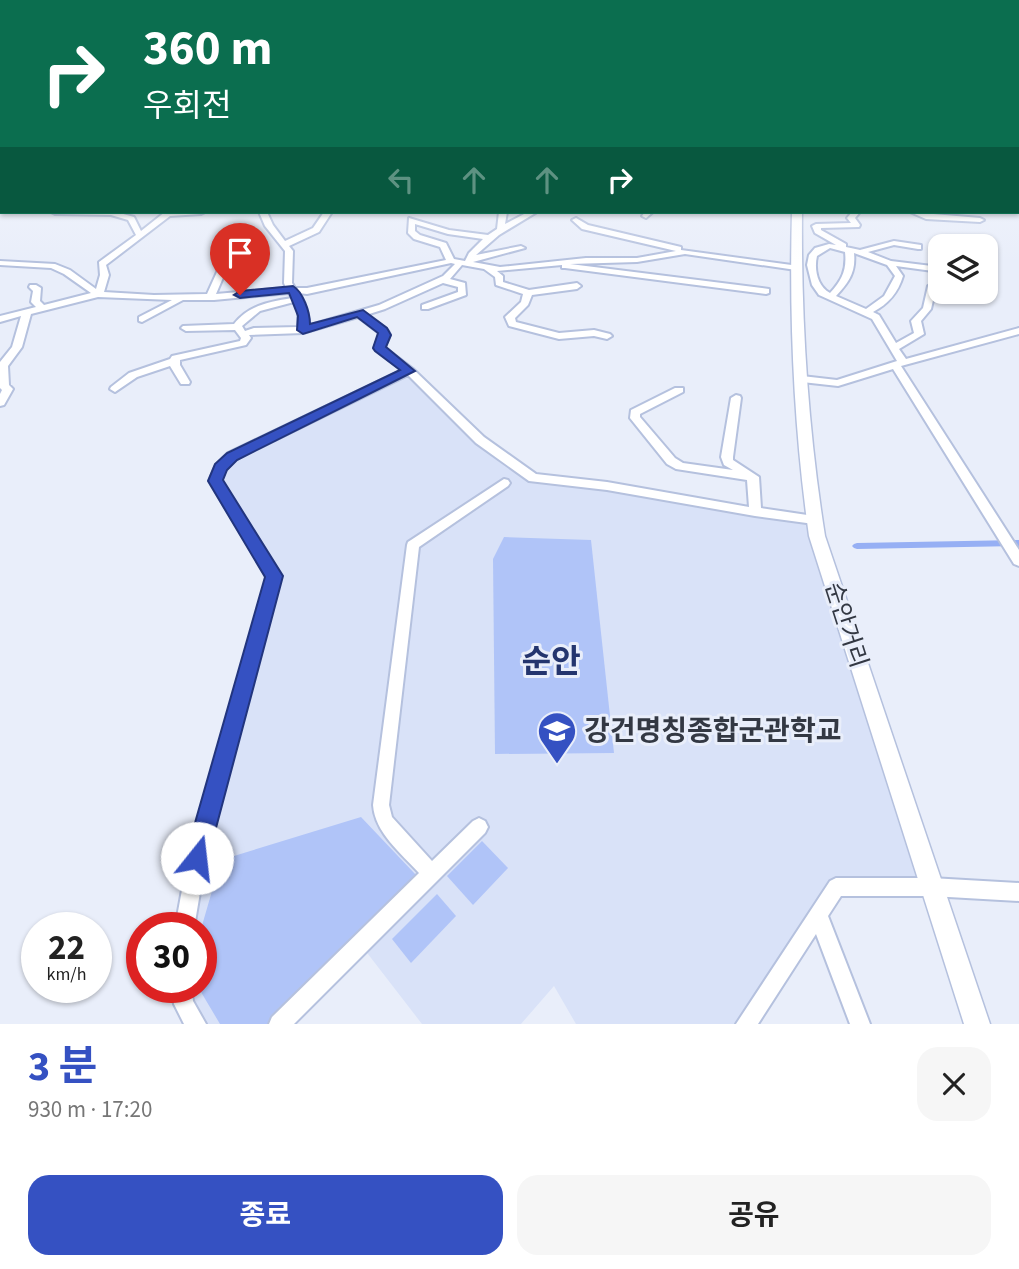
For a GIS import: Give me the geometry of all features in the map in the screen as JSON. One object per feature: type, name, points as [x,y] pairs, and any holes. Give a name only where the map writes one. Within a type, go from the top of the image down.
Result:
[{"type":"main road","name":"순안거리","points":[[797,214],[797,276],[808,491],[814,520],[977,1024]]},
{"type":"street","points":[[117,214],[131,219],[139,234]]},
{"type":"street","points":[[98,293],[103,285],[102,264],[167,214]]},
{"type":"street","points":[[264,214],[269,226],[286,244],[290,258],[288,283],[304,316],[303,330]]},
{"type":"street","points":[[286,244],[316,230],[327,214]]},
{"type":"street","points":[[501,229],[503,214]]},
{"type":"street","points":[[186,328],[303,330],[382,307],[443,280],[501,229],[529,214]]},
{"type":"street","points":[[855,214],[852,218],[856,225],[816,226],[818,231],[848,248],[890,264],[928,269]]},
{"type":"street","points":[[919,214],[926,217],[981,220]]},
{"type":"street","points":[[491,238],[449,232],[412,220],[411,231],[431,243],[443,245],[463,261],[484,267],[506,269],[597,259],[637,260],[685,252]]},
{"type":"street","points":[[576,220],[585,227],[685,252],[840,286]]},
{"type":"street","points":[[860,252],[894,243],[918,247]]},
{"type":"street","points":[[848,248],[829,246],[813,255],[811,265],[822,293],[876,317],[895,347],[899,364],[1019,561]]},
{"type":"street","points":[[115,389],[133,375],[174,361],[175,358],[243,343],[246,338],[241,331],[243,317],[258,307],[295,294],[522,248]]},
{"type":"street","points":[[831,296],[849,276],[852,266],[848,248]]},
{"type":"street","points":[[210,297],[226,261]]},
{"type":"street","points":[[0,263],[52,266],[68,272],[98,293]]},
{"type":"street","points":[[554,263],[588,270],[766,291]]},
{"type":"street","points":[[867,312],[889,298],[898,283],[899,276],[890,264]]},
{"type":"street","points":[[484,267],[499,276],[499,283],[528,293],[577,286]]},
{"type":"street","points":[[425,307],[463,293],[462,285],[443,280]]},
{"type":"street","points":[[33,287],[38,290],[36,302],[41,307]]},
{"type":"street","points":[[0,319],[98,293],[155,299],[295,294]]},
{"type":"street","points":[[528,293],[525,303],[510,317],[509,321],[517,326],[559,336],[594,333],[607,336]]},
{"type":"street","points":[[142,319],[182,298]]},
{"type":"street","points":[[895,347],[919,334],[916,321],[928,304]]},
{"type":"street","points":[[0,403],[8,389],[2,385],[3,365],[13,357],[19,347],[27,311]]},
{"type":"street","points":[[358,313],[383,331],[385,335],[379,348],[409,371],[480,440],[533,478],[607,486],[814,520]]},
{"type":"street","points":[[802,379],[838,383],[1019,331]]},
{"type":"street","points":[[174,361],[185,382]]},
{"type":"street","points":[[187,912],[197,858],[274,576],[215,481],[220,468],[232,456],[409,371]]},
{"type":"street","points":[[679,390],[635,412],[635,418],[671,461],[680,466],[753,477]]},
{"type":"street","points":[[736,398],[728,462],[753,477]]},
{"type":"street","points":[[753,477],[755,512]]},
{"type":"street","points":[[432,874],[386,823],[381,806],[413,545],[504,483]]},
{"type":"street","points":[[279,1024],[480,827]]},
{"type":"street","points":[[746,1024],[836,887],[931,887],[1019,892]]},
{"type":"street","points":[[818,914],[860,1024]]},
{"type":"street","points":[[184,1003],[196,1024]]},
{"type":"shaded area","name":"강건명칭종합군관학교","points":[[409,371],[525,473],[814,520],[931,887],[836,887],[746,1024],[576,1024],[554,986],[521,1024],[422,1024],[361,945],[279,1024],[196,1024],[187,1003],[217,1003],[217,912],[188,912],[274,576],[215,481],[232,456]]},
{"type":"shaded area","points":[[504,537],[591,540],[614,753],[495,754],[493,559]]},
{"type":"shaded area","points":[[361,817],[416,875],[272,1024],[220,1024],[208,1003],[217,1003],[217,912],[206,912],[221,860]]},
{"type":"shaded area","points":[[482,841],[508,868],[473,905],[447,876]]},
{"type":"shaded area","points":[[437,894],[456,916],[411,963],[392,939]]},
{"type":"waterway","points":[[857,546],[1019,543]]},
{"type":"place","name":"강건명칭종합군관학교","points":[[557,765]]},
{"type":"district","name":"순안","points":[[551,662]]},
{"type":"route","points":[[197,858],[274,576],[215,481],[220,468],[232,456],[409,371],[379,348],[385,335],[383,331],[358,313],[303,330],[304,316],[293,290],[240,295]]}]
